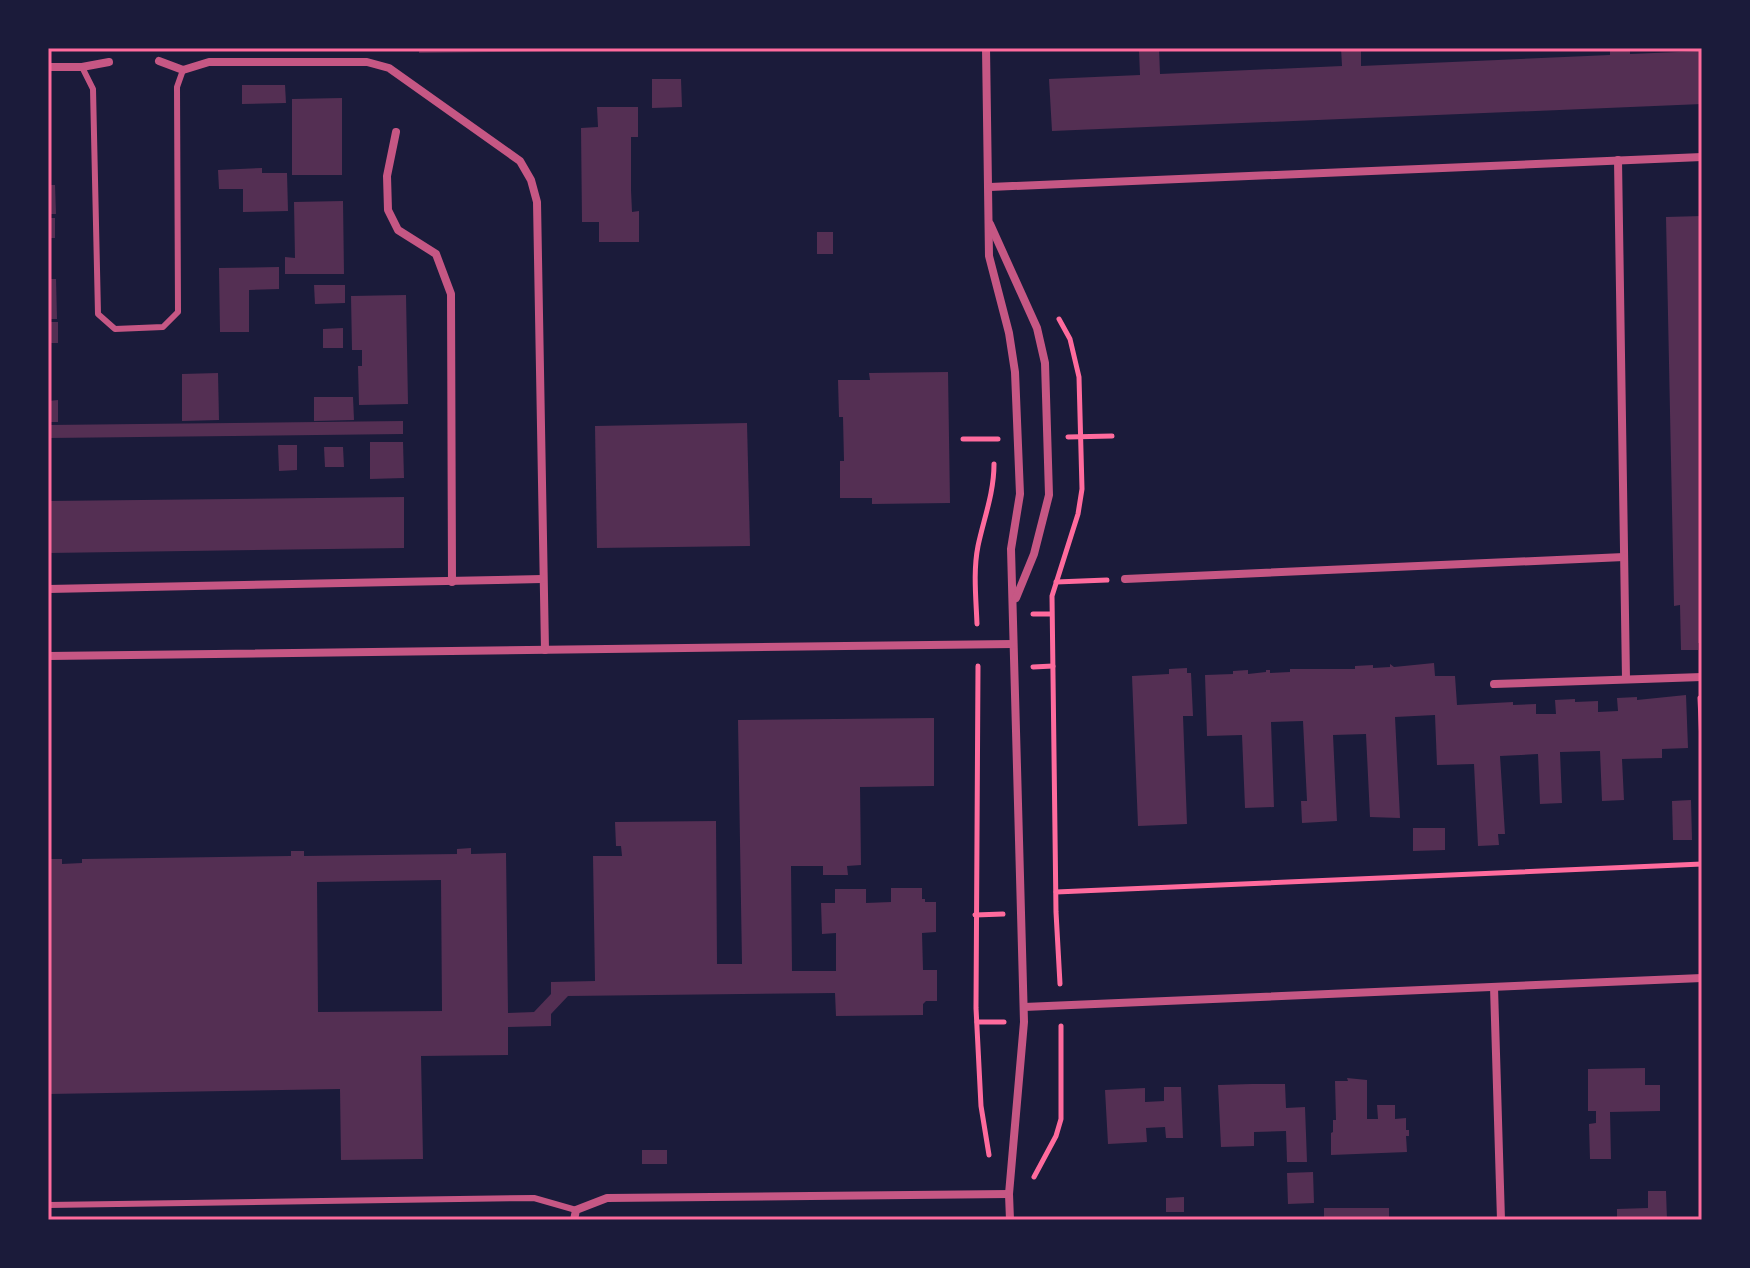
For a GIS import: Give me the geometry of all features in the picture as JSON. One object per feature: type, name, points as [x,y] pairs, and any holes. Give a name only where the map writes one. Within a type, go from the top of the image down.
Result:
[{"type":"street","points":[[986,48],[989,256],[1009,333],[1015,372],[1020,494],[1011,549],[1024,1007],[1009,1194],[1010,1220]]},
{"type":"street","points":[[159,61],[183,70],[209,62],[367,62],[389,68],[520,161],[531,180],[537,202],[545,650]]},
{"type":"street","points":[[48,67],[82,67],[109,62]]},
{"type":"street","points":[[396,132],[387,176],[388,210],[398,230],[436,254],[451,294],[452,582]]},
{"type":"street","points":[[990,187],[1702,157]]},
{"type":"street","points":[[1618,160],[1626,679]]},
{"type":"street","points":[[989,222],[1037,328],[1045,363],[1049,495],[1034,554],[1014,602]]},
{"type":"street","points":[[1125,579],[1624,557]]},
{"type":"street","points":[[48,589],[542,579]]},
{"type":"street","points":[[48,656],[1013,644]]},
{"type":"street","points":[[1494,684],[1701,677]]},
{"type":"street","points":[[1024,1007],[1702,978]]},
{"type":"street","points":[[1494,987],[1501,1220]]},
{"type":"street","points":[[575,1215],[607,1198],[1009,1194]]},
{"type":"lane","points":[[82,67],[93,89],[98,314],[115,329],[163,327],[178,312],[177,87],[183,70]]},
{"type":"lane","points":[[48,1205],[534,1198],[575,1215]]},
{"type":"path","points":[[1033,1189],[1034,1177],[1056,1136],[1061,1119],[1051,614],[1052,596],[1078,514],[1082,489],[1079,377],[1070,339],[1056,313]]},
{"type":"path","points":[[987,1194],[989,1154],[981,1106],[976,1008],[978,644],[975,583],[978,548],[994,483],[995,439]]},
{"type":"path","points":[[1056,582],[1125,579]]},
{"type":"path","points":[[1701,677],[1702,743]]},
{"type":"path","points":[[1056,892],[1702,864]]},
{"type":"building","points":[[419,48],[560,48],[560,51],[419,53]]},
{"type":"building","points":[[1159,48],[1160,74],[1342,66],[1341,48],[1361,48],[1361,66],[1610,55],[1610,48],[1630,48],[1630,54],[1702,51],[1702,104],[1052,131],[1049,79],[1140,75],[1139,49]]},
{"type":"building","points":[[652,79],[681,79],[682,107],[652,108]]},
{"type":"building","points":[[242,85],[285,85],[286,103],[242,104]]},
{"type":"building","points":[[342,98],[342,175],[292,175],[292,99]]},
{"type":"building","points":[[597,107],[638,107],[638,137],[631,137],[631,190],[632,212],[639,211],[639,242],[599,242],[599,222],[582,222],[581,128],[598,127]]},
{"type":"building","points":[[262,168],[262,173],[287,173],[288,211],[243,212],[243,189],[219,189],[218,170]]},
{"type":"building","points":[[48,185],[55,185],[56,214],[48,214]]},
{"type":"building","points":[[343,201],[344,274],[285,274],[285,257],[295,258],[294,202]]},
{"type":"building","points":[[1702,216],[1702,643],[1698,643],[1698,650],[1681,650],[1680,605],[1674,606],[1666,217]]},
{"type":"building","points":[[48,218],[55,218],[55,238],[48,238]]},
{"type":"building","points":[[817,232],[833,232],[833,254],[817,254]]},
{"type":"building","points":[[279,267],[279,289],[249,290],[249,332],[220,332],[219,268]]},
{"type":"building","points":[[48,279],[56,279],[57,319],[48,319]]},
{"type":"building","points":[[314,285],[345,285],[345,303],[315,304]]},
{"type":"building","points":[[406,295],[408,404],[359,405],[358,366],[362,366],[362,350],[352,350],[351,296]]},
{"type":"building","points":[[48,322],[58,322],[58,343],[48,343]]},
{"type":"building","points":[[343,328],[343,348],[323,348],[323,329]]},
{"type":"building","points":[[948,372],[950,503],[872,504],[872,498],[840,498],[840,461],[844,461],[838,380],[870,380],[869,373]]},
{"type":"building","points":[[218,373],[219,420],[182,421],[182,374]]},
{"type":"building","points":[[314,397],[353,397],[354,420],[314,421]]},
{"type":"building","points":[[58,400],[58,422],[48,422],[48,401]]},
{"type":"building","points":[[403,421],[403,434],[48,438],[48,425]]},
{"type":"building","points":[[747,423],[750,546],[597,548],[595,426]]},
{"type":"building","points":[[370,442],[403,442],[404,478],[370,479]]},
{"type":"building","points":[[278,445],[297,445],[297,470],[279,471]]},
{"type":"building","points":[[324,447],[343,447],[344,467],[325,467]]},
{"type":"building","points":[[404,497],[404,548],[48,553],[48,501]]},
{"type":"building","points":[[1434,663],[1435,676],[1455,676],[1457,705],[1536,704],[1536,714],[1556,714],[1555,700],[1598,701],[1598,712],[1618,711],[1617,698],[1637,697],[1637,700],[1686,695],[1688,748],[1662,749],[1662,758],[1622,759],[1624,800],[1602,801],[1600,751],[1560,752],[1562,803],[1540,804],[1538,754],[1500,756],[1505,834],[1498,834],[1499,845],[1478,846],[1474,764],[1437,765],[1435,715],[1395,717],[1400,818],[1370,817],[1366,734],[1333,735],[1337,821],[1302,823],[1301,801],[1307,801],[1303,721],[1271,722],[1274,807],[1245,808],[1242,735],[1207,736],[1205,675],[1248,670],[1248,674],[1266,670],[1270,673],[1290,672],[1290,669],[1355,669],[1355,666],[1373,665],[1373,668],[1390,667],[1390,664],[1394,667]]},
{"type":"building","points":[[1187,668],[1187,673],[1191,673],[1193,716],[1183,716],[1187,824],[1138,826],[1132,676],[1169,674],[1169,669]]},
{"type":"building","points":[[934,718],[934,786],[860,787],[861,865],[847,866],[848,875],[823,875],[823,866],[791,866],[792,971],[836,971],[836,933],[822,934],[821,903],[835,903],[835,889],[866,889],[866,903],[891,902],[891,888],[922,888],[925,902],[936,902],[936,932],[922,933],[923,970],[937,970],[937,1001],[923,1004],[923,1015],[836,1016],[835,993],[568,996],[551,1014],[551,1026],[508,1027],[508,1055],[421,1056],[423,1159],[341,1160],[340,1089],[48,1094],[48,859],[62,859],[62,864],[82,863],[82,859],[291,856],[291,851],[304,851],[304,856],[457,854],[457,849],[471,848],[471,854],[506,853],[508,1013],[534,1012],[551,994],[551,982],[595,981],[593,856],[622,856],[621,846],[616,846],[615,822],[716,821],[717,964],[742,964],[738,720]],"holes":[[[441,880],[442,1011],[318,1012],[317,882]]]},
{"type":"building","points":[[1691,800],[1692,840],[1673,840],[1672,801]]},
{"type":"building","points":[[1413,828],[1445,828],[1445,850],[1413,851]]},
{"type":"building","points":[[1645,1068],[1645,1085],[1660,1085],[1660,1111],[1610,1112],[1611,1159],[1590,1159],[1589,1124],[1596,1123],[1596,1111],[1588,1111],[1588,1069]]},
{"type":"building","points":[[1347,1078],[1367,1080],[1367,1119],[1378,1119],[1377,1105],[1395,1105],[1395,1119],[1406,1118],[1406,1130],[1409,1130],[1409,1136],[1406,1136],[1407,1152],[1331,1155],[1331,1133],[1333,1120],[1336,1120],[1335,1081],[1348,1081]]},
{"type":"building","points":[[1285,1084],[1286,1108],[1305,1107],[1307,1162],[1287,1162],[1286,1131],[1254,1132],[1254,1146],[1221,1147],[1218,1085]]},
{"type":"building","points":[[1164,1087],[1181,1087],[1183,1138],[1166,1138],[1165,1127],[1146,1128],[1147,1142],[1108,1144],[1105,1090],[1145,1088],[1145,1102],[1164,1101]]},
{"type":"building","points":[[642,1150],[667,1150],[667,1164],[642,1164]]},
{"type":"building","points":[[1313,1172],[1314,1203],[1288,1204],[1287,1173]]},
{"type":"building","points":[[1648,1191],[1666,1191],[1667,1220],[1617,1220],[1617,1209],[1648,1208]]},
{"type":"building","points":[[1184,1197],[1184,1212],[1166,1212],[1166,1198]]},
{"type":"building","points":[[1324,1208],[1389,1208],[1389,1220],[1324,1220]]}]
